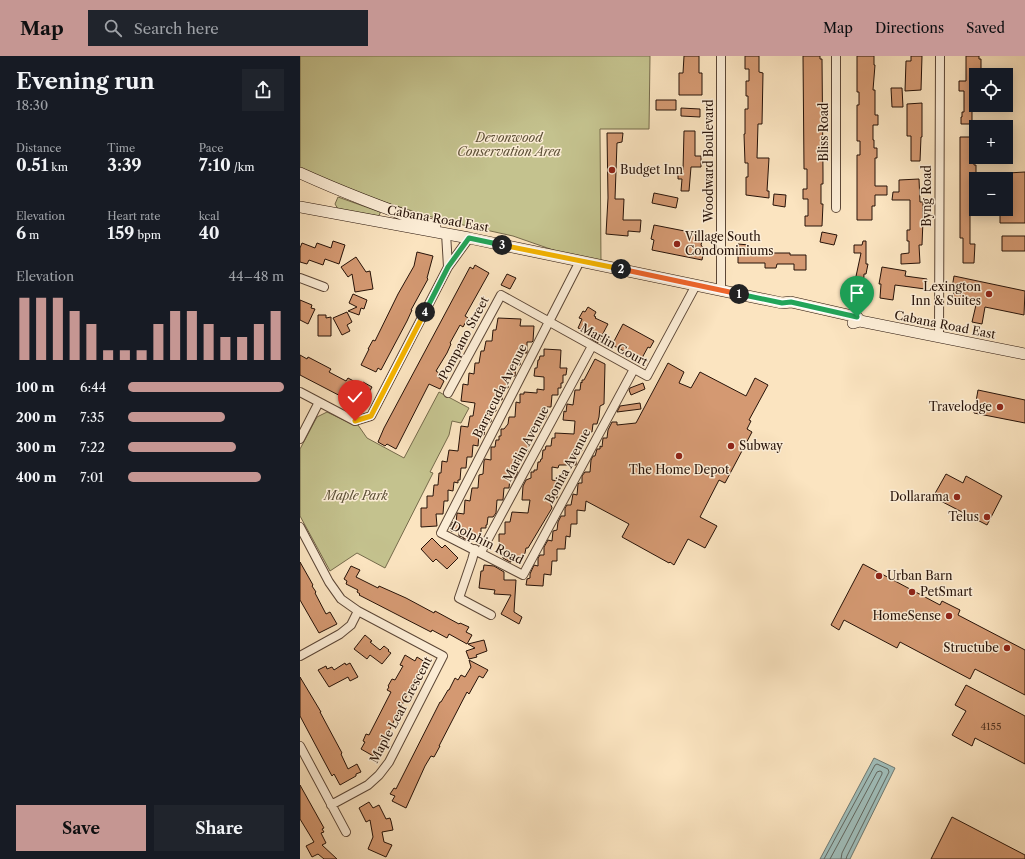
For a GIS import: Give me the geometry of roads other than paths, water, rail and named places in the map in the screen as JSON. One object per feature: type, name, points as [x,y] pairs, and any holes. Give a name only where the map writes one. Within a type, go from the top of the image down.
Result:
[{"type":"main road","points":[[300,173],[336,190],[469,238]]},
{"type":"main road","name":"Cabana Road East","points":[[300,208],[469,238],[782,303],[790,309],[855,323],[860,321],[1025,354]]},
{"type":"street","name":"Woodward Boulevard","points":[[721,56],[721,290]]},
{"type":"street","name":"Bliss Road","points":[[836,56],[836,208]]},
{"type":"street","name":"Byng Road","points":[[939,337],[940,56]]},
{"type":"street","points":[[446,234],[448,267]]},
{"type":"street","points":[[300,392],[355,421],[371,416],[448,267],[469,238]]},
{"type":"street","name":"Barracuda Avenue","points":[[441,533],[580,261]]},
{"type":"street","points":[[300,278],[324,286]]},
{"type":"street","name":"Marlin Court","points":[[501,295],[647,376],[696,285]]},
{"type":"street","name":"Pompano Street","points":[[448,393],[501,295]]},
{"type":"street","name":"Marlin Avenue","points":[[491,615],[459,598],[472,560],[592,346]]},
{"type":"street","name":"Bonita Avenue","points":[[523,574],[634,369]]},
{"type":"street","points":[[300,439],[319,402]]},
{"type":"street","name":"Maple Leaf Crescent","points":[[300,527],[329,582],[341,599],[358,611],[443,656],[388,762],[379,776],[368,785],[331,805]]},
{"type":"street","name":"Dolphin Road","points":[[441,533],[523,574]]},
{"type":"street","points":[[300,656],[340,634],[351,625],[358,611]]},
{"type":"street","points":[[300,746],[346,832]]},
{"type":"water","points":[[874,758],[895,768],[850,859],[820,859]]},
{"type":"place","name":"Budget Inn","points":[[612,170]]},
{"type":"place","name":"Village South Condominiums","points":[[677,244]]},
{"type":"place","name":"Lexington Inn & Suites","points":[[989,294]]},
{"type":"place","name":"Travelodge","points":[[1000,407]]},
{"type":"place","name":"Subway","points":[[731,446]]},
{"type":"place","name":"The Home Depot","points":[[679,456]]},
{"type":"place","name":"Dollarama","points":[[957,497]]},
{"type":"place","name":"Telus","points":[[987,517]]},
{"type":"place","name":"Urban Barn","points":[[879,576]]},
{"type":"place","name":"PetSmart","points":[[912,592]]},
{"type":"place","name":"HomeSense","points":[[949,616]]},
{"type":"place","name":"Structube","points":[[1007,648]]},
{"type":"park label","name":"Devonwood Conservation Area","points":[[509,145]]},
{"type":"park label","name":"Maple Park","points":[[356,496]]}]
